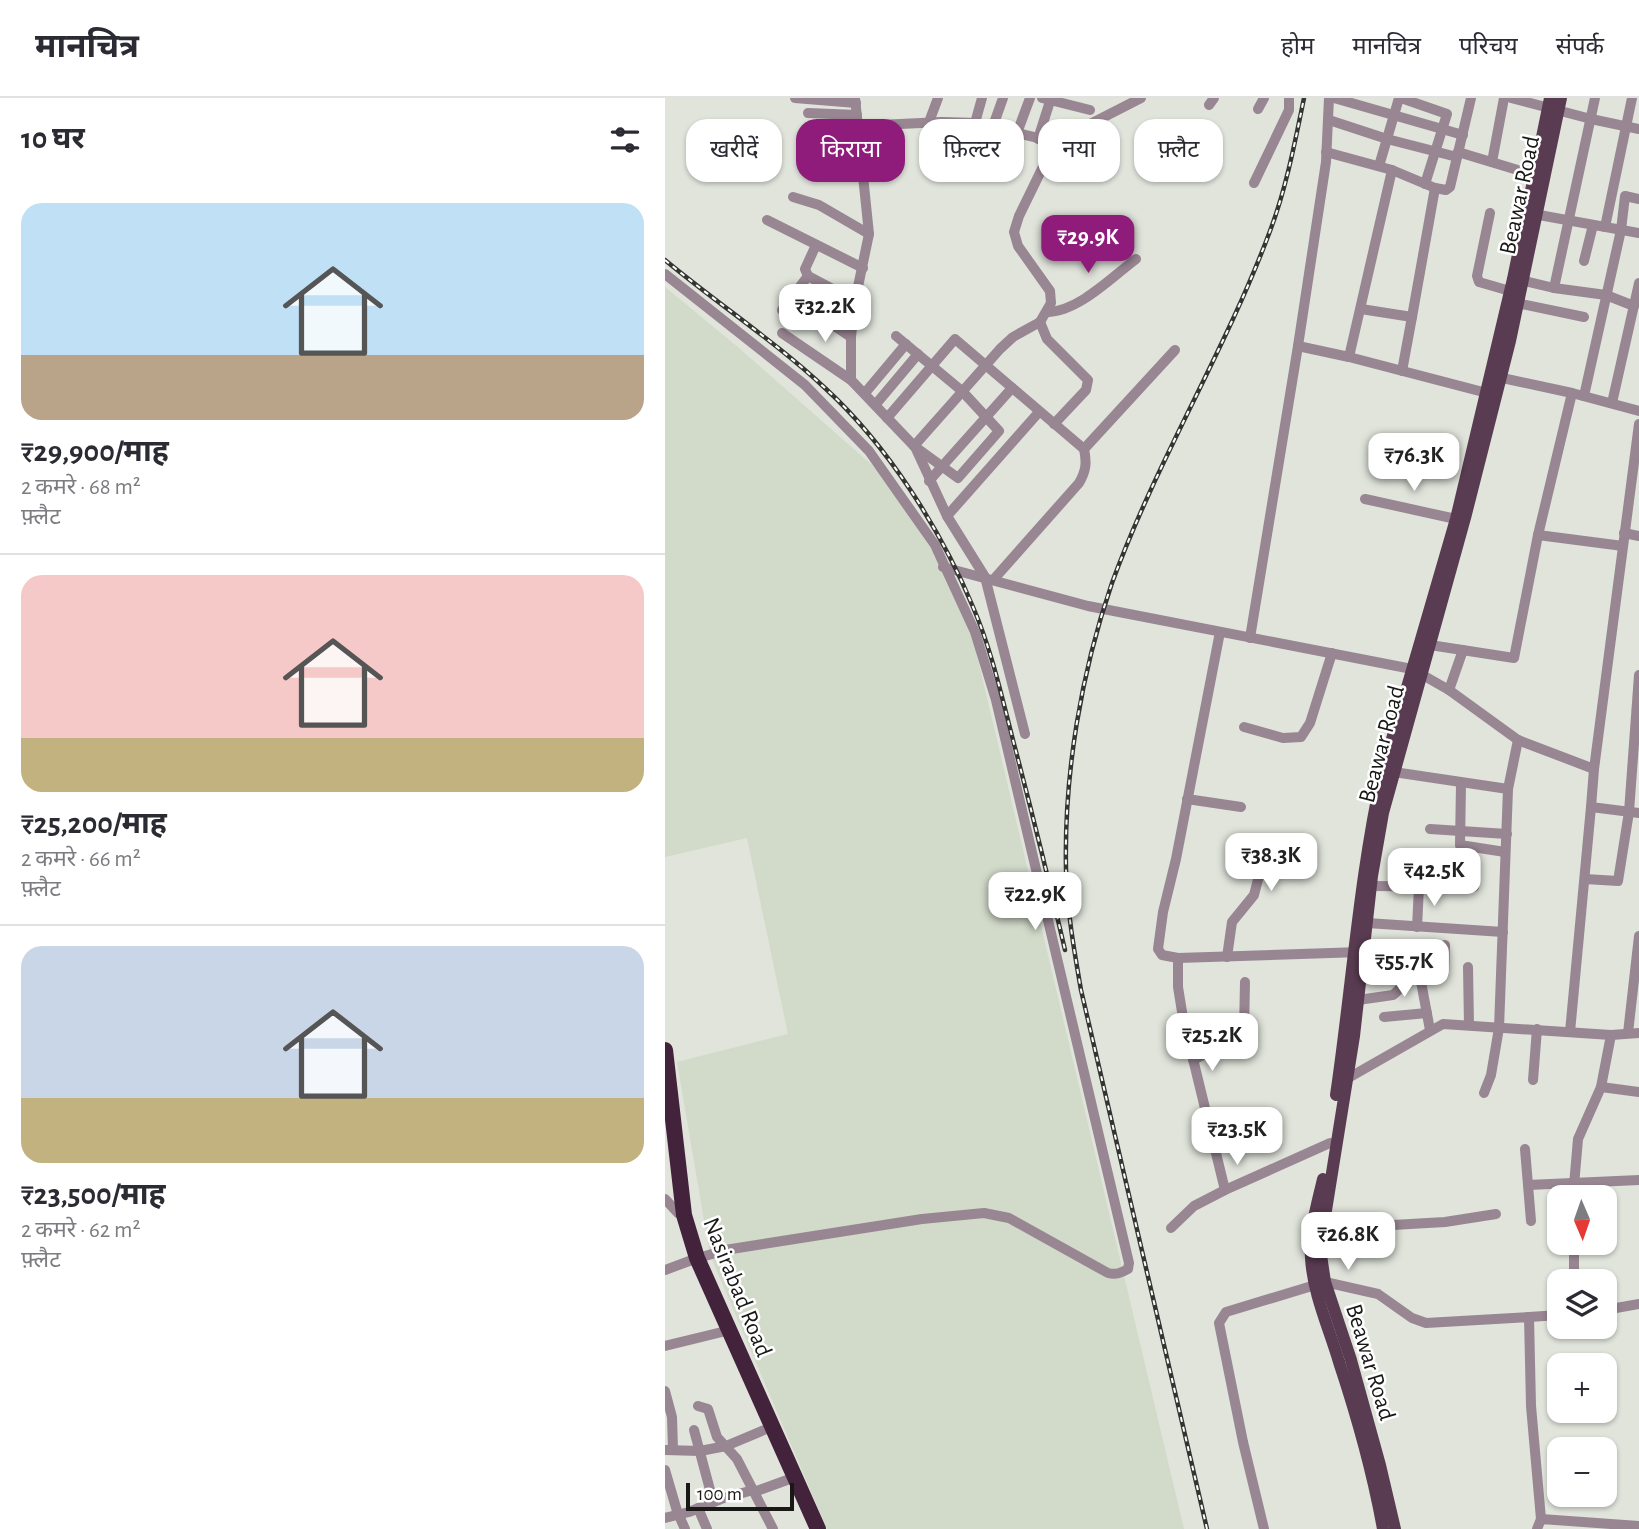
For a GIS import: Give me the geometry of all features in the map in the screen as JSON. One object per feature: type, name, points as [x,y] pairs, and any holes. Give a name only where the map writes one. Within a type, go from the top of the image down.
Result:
[{"type":"highway","name":"Nasirabad Road","points":[[666,1058],[681,1214]]},
{"type":"highway","name":"Nasirabad Road","points":[[665,1092],[681,1214],[694,1259],[722,1332],[807,1529]]},
{"type":"highway","name":"Nasirabad Road","points":[[694,1259],[818,1529]]},
{"type":"main road","name":"Beawar Road","points":[[1531,213],[1534,175],[1554,104]]},
{"type":"main road","name":"Beawar Road","points":[[1417,671],[1430,645],[1465,518],[1554,104]]},
{"type":"main road","name":"Beawar Road","points":[[1343,1081],[1378,812],[1417,671],[1487,393],[1495,377]]},
{"type":"main road","name":"Beawar Road","points":[[1372,848],[1367,923],[1359,951],[1358,1000],[1332,1145],[1319,1284],[1358,1387],[1395,1529]]},
{"type":"main road","name":"Beawar Road","points":[[1329,1169],[1312,1228],[1311,1257],[1383,1529]]},
{"type":"street","points":[[795,98],[855,101],[858,119]]},
{"type":"street","points":[[930,119],[937,98]]},
{"type":"street","points":[[976,119],[982,98]]},
{"type":"street","points":[[996,119],[1003,98]]},
{"type":"street","points":[[1022,119],[1030,98]]},
{"type":"street","points":[[1089,119],[1092,98]]},
{"type":"street","points":[[1098,119],[1123,103],[1141,98]]},
{"type":"street","points":[[1258,109],[1264,98]]},
{"type":"street","points":[[1254,183],[1289,110],[1289,98]]},
{"type":"street","points":[[1250,638],[1298,346],[1326,160],[1332,98],[1463,135]]},
{"type":"street","points":[[1379,166],[1400,98],[1447,114],[1433,152],[1412,317],[1402,371]]},
{"type":"street","points":[[1326,160],[1379,166],[1446,190],[1450,187],[1471,98]]},
{"type":"street","points":[[1492,162],[1504,98]]},
{"type":"street","points":[[1511,98],[1554,104],[1591,119],[1639,129]]},
{"type":"street","points":[[1554,288],[1595,98]]},
{"type":"street","points":[[1605,227],[1632,98]]},
{"type":"street","points":[[1043,119],[1048,99],[1090,110]]},
{"type":"street","points":[[808,113],[851,119]]},
{"type":"street","points":[[1329,120],[1433,152],[1458,154],[1534,175]]},
{"type":"street","points":[[1024,135],[1038,139]]},
{"type":"street","points":[[1349,357],[1391,170]]},
{"type":"street","points":[[1038,177],[1014,232],[1018,246],[1050,291],[1051,303],[1043,317],[1047,339],[1088,380],[1086,390],[1054,424]]},
{"type":"street","points":[[851,380],[851,337],[855,301],[869,234],[864,182]]},
{"type":"street","points":[[1430,645],[1514,658],[1538,535],[1606,295],[1621,230],[1625,196],[1639,199]]},
{"type":"street","points":[[793,197],[819,205],[869,234]]},
{"type":"street","points":[[1490,213],[1477,276],[1479,282],[1514,291],[1584,317]]},
{"type":"street","points":[[1531,213],[1639,233]]},
{"type":"street","points":[[767,220],[863,268]]},
{"type":"street","points":[[1584,261],[1594,225]]},
{"type":"street","points":[[816,244],[805,270],[808,276],[855,301]]},
{"type":"street","points":[[914,446],[986,363],[1013,337],[1043,317],[1076,304],[1136,259]]},
{"type":"street","points":[[665,274],[805,385],[869,451],[935,545],[975,632],[996,700],[1129,1269],[1115,1275],[1108,1273],[1009,1218],[984,1213],[922,1219],[725,1250],[665,1270]]},
{"type":"street","points":[[782,310],[808,276]]},
{"type":"street","points":[[1612,403],[1639,283]]},
{"type":"street","points":[[1514,291],[1554,288],[1606,295],[1634,306]]},
{"type":"street","points":[[792,297],[851,337]]},
{"type":"street","points":[[1361,309],[1412,317]]},
{"type":"street","points":[[782,333],[851,380],[914,446],[957,478],[999,430]]},
{"type":"street","points":[[896,336],[962,391],[999,430],[1015,439]]},
{"type":"street","points":[[887,418],[955,339],[1084,449],[1086,471],[1079,483],[989,578]]},
{"type":"street","points":[[865,393],[906,344]]},
{"type":"street","points":[[1298,346],[1487,393]]},
{"type":"street","points":[[1084,449],[1175,350]]},
{"type":"street","points":[[876,404],[918,354]]},
{"type":"street","points":[[1495,377],[1578,394],[1639,411]]},
{"type":"street","points":[[929,481],[1012,388]]},
{"type":"street","points":[[947,516],[1039,412]]},
{"type":"street","points":[[1570,1032],[1594,769],[1639,424]]},
{"type":"street","points":[[914,446],[947,516],[989,578],[1025,734]]},
{"type":"street","points":[[1366,499],[1456,519]]},
{"type":"street","points":[[1624,533],[1639,536]]},
{"type":"street","points":[[1538,535],[1623,547]]},
{"type":"street","points":[[943,567],[1088,606],[1417,671],[1449,690],[1518,740],[1594,769]]},
{"type":"street","points":[[1220,632],[1158,942],[1162,955],[1178,958],[1359,951]]},
{"type":"street","points":[[1449,690],[1463,650]]},
{"type":"street","points":[[1244,727],[1283,738],[1301,737],[1310,723],[1332,653]]},
{"type":"street","points":[[1585,879],[1618,881],[1634,812],[1639,675]]},
{"type":"street","points":[[1484,1093],[1491,1075],[1499,1028],[1508,789],[1518,740]]},
{"type":"street","points":[[1388,771],[1508,789]]},
{"type":"street","points":[[1461,784],[1458,831],[1460,845],[1505,852]]},
{"type":"street","points":[[1187,799],[1241,807]]},
{"type":"street","points":[[1591,807],[1634,812]]},
{"type":"street","points":[[1430,829],[1507,834]]},
{"type":"street","points":[[1227,957],[1232,922],[1254,895],[1268,841]]},
{"type":"street","points":[[1371,886],[1474,887]]},
{"type":"street","points":[[1417,927],[1419,887]]},
{"type":"street","points":[[1367,923],[1503,932]]},
{"type":"street","points":[[1343,1081],[1443,1024],[1611,1035],[1634,1033],[1639,936]]},
{"type":"street","points":[[1358,1000],[1393,995],[1419,971],[1444,973],[1444,944]]},
{"type":"street","points":[[1178,958],[1178,987],[1225,1190]]},
{"type":"street","points":[[1468,967],[1469,1026]]},
{"type":"street","points":[[1419,971],[1430,1030]]},
{"type":"street","points":[[1193,1060],[1241,1036],[1244,1031],[1245,982]]},
{"type":"street","points":[[1384,1017],[1427,1013]]},
{"type":"street","points":[[1533,1080],[1537,1029]]},
{"type":"street","points":[[1573,1184],[1577,1144],[1601,1087],[1611,1035]]},
{"type":"street","points":[[1601,1087],[1639,1092]]},
{"type":"street","points":[[1171,1228],[1194,1206],[1225,1190],[1332,1145]]},
{"type":"street","points":[[1525,1149],[1531,1222]]},
{"type":"street","points":[[1528,1185],[1639,1180]]},
{"type":"street","points":[[665,1199],[681,1214]]},
{"type":"street","points":[[1323,1229],[1445,1222],[1496,1214]]},
{"type":"street","points":[[1264,1529],[1219,1323],[1226,1311],[1319,1284],[1378,1294],[1412,1318],[1426,1323],[1547,1316]]},
{"type":"street","points":[[1617,1308],[1639,1304]]},
{"type":"street","points":[[1529,1317],[1531,1406],[1540,1488],[1539,1524],[1639,1526]]},
{"type":"street","points":[[665,1346],[722,1332]]},
{"type":"street","points":[[665,1391],[672,1417],[669,1450],[700,1451],[726,1446],[764,1430]]},
{"type":"street","points":[[698,1406],[708,1409],[717,1437],[737,1459],[773,1529]]},
{"type":"street","points":[[694,1430],[713,1502]]},
{"type":"street","points":[[665,1470],[685,1529]]},
{"type":"street","points":[[665,1518],[786,1480]]},
{"type":"street","points":[[698,1508],[707,1529]]},
{"type":"shaded area","points":[[665,287],[881,473],[943,567],[970,626],[1184,1529],[827,1529],[710,1255],[677,1062],[788,1034],[747,838],[665,857]]},
{"type":"railway","points":[[1207,1529],[1081,990],[1067,884],[1068,797],[1083,688],[1112,583],[1149,494],[1233,320],[1270,231],[1294,148],[1304,98]]},
{"type":"railway","points":[[665,260],[787,355],[826,389],[871,436],[929,519],[960,578],[991,658],[1065,950]]}]
